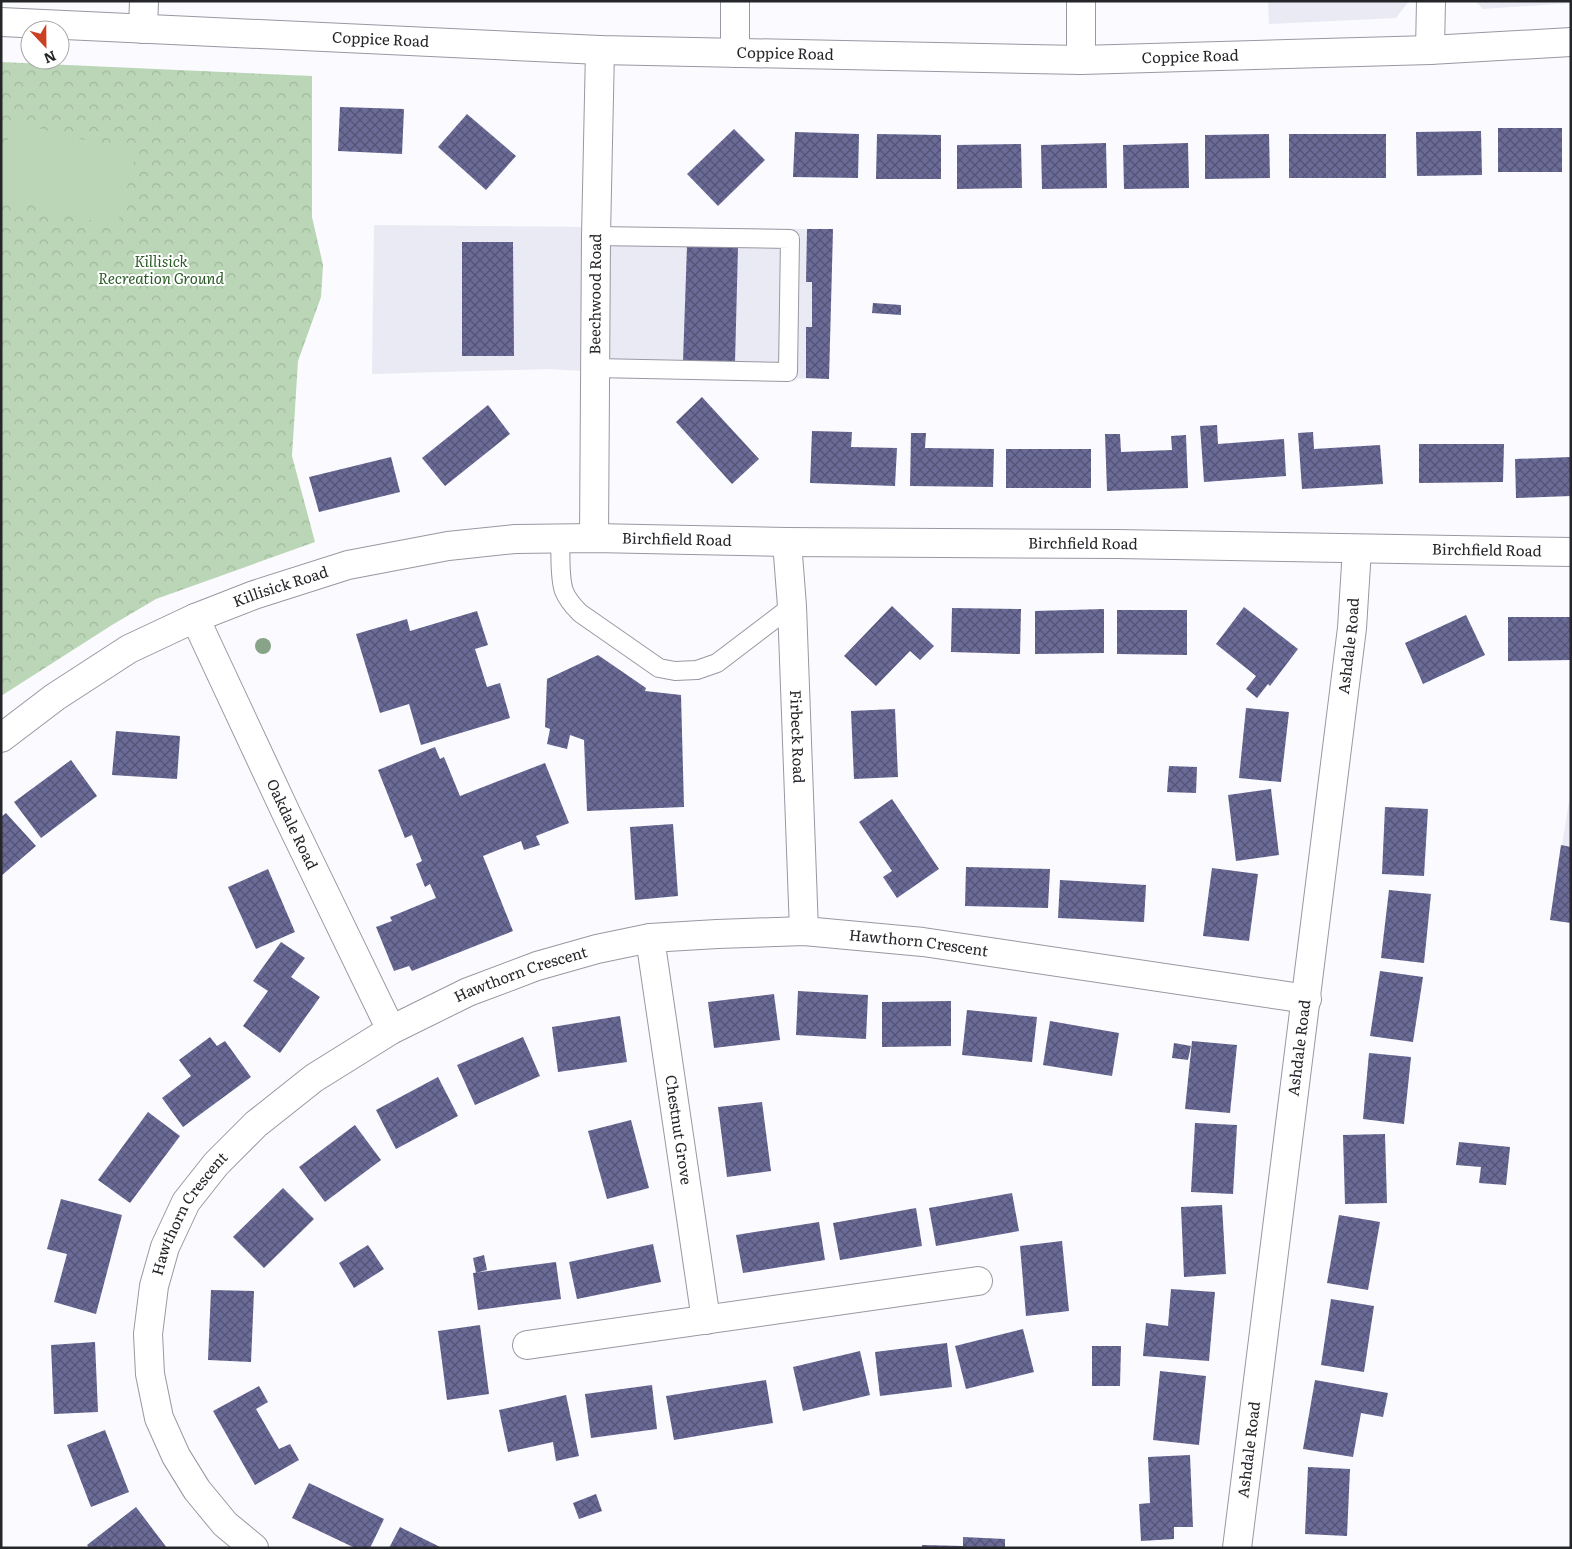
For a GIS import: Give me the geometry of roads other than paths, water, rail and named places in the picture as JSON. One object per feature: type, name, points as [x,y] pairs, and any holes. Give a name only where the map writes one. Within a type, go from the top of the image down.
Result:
[{"type":"street","points":[[143,29],[144,1]]},
{"type":"street","points":[[735,1],[735,53]]},
{"type":"street","points":[[1081,1],[1081,60]]},
{"type":"street","points":[[1430,50],[1431,1]]},
{"type":"street","name":"Coppice Road","points":[[1,22],[600,50],[1081,60],[1430,50],[1571,42]]},
{"type":"street","name":"Beechwood Road","points":[[594,538],[596,236],[600,50]]},
{"type":"street","name":"Killisick Road","points":[[1,738],[55,697],[129,650],[194,618],[254,595],[348,565],[448,546],[516,539],[594,538]]},
{"type":"street","name":"Birchfield Road","points":[[594,538],[787,542],[1118,544],[1571,552]]},
{"type":"street","name":"Firbeck Road","points":[[787,542],[792,606],[804,931]]},
{"type":"street","name":"Ashdale Road","points":[[1237,1548],[1352,628],[1357,549]]},
{"type":"street","name":"Oakdale Road","points":[[194,618],[391,1030]]},
{"type":"street","name":"Hawthorn Crescent","points":[[254,1548],[226,1524],[197,1490],[176,1456],[159,1418],[150,1374],[148,1334],[154,1286],[165,1247],[186,1202],[216,1164],[256,1124],[307,1084],[391,1030],[468,992],[537,966],[597,949],[650,938],[804,931],[923,942],[1307,999]]},
{"type":"street","name":"Chestnut Grove","points":[[650,938],[706,1320]]},
{"type":"street","points":[[527,1345],[978,1281]]},
{"type":"lane","points":[[595,368],[788,372],[790,239],[596,236]]},
{"type":"lane","points":[[560,538],[562,579],[564,590],[572,606],[659,668],[696,670],[717,663],[792,606]]},
{"type":"park label","name":"Killisick Recreation Ground","points":[[161,270]]}]
